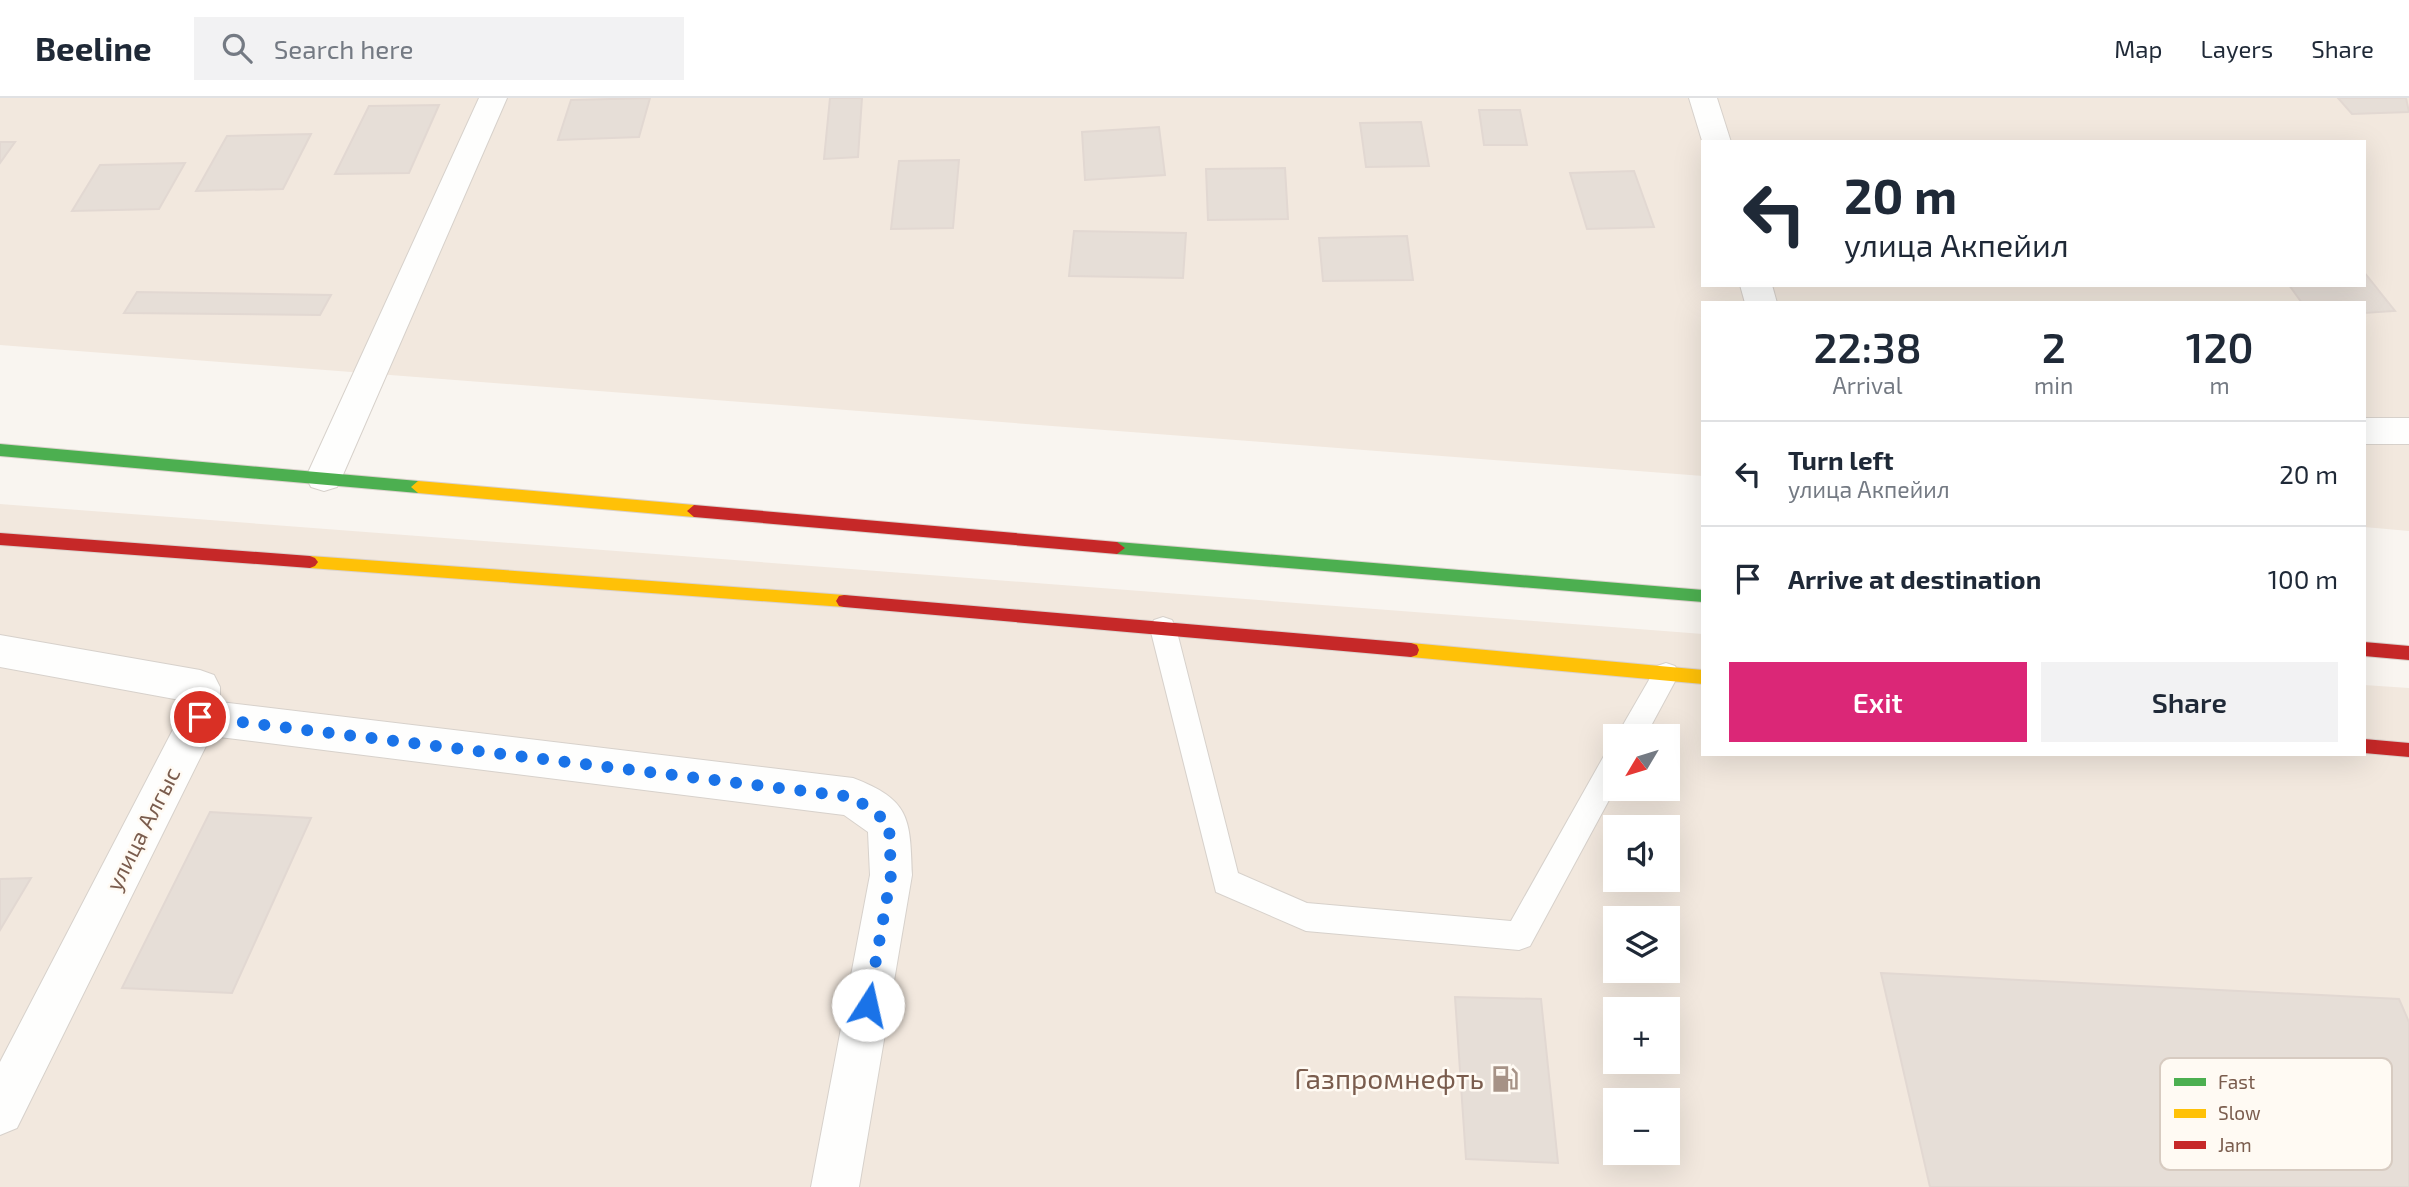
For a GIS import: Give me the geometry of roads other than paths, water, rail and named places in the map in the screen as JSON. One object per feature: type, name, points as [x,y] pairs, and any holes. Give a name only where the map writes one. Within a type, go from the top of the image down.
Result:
[{"type":"highway","points":[[0,450],[1165,553],[1701,596]]},
{"type":"highway","points":[[0,539],[986,612],[1701,677]]},
{"type":"highway","points":[[2366,649],[2409,653]]},
{"type":"highway","points":[[2366,746],[2409,750]]},
{"type":"street","points":[[324,477],[493,98]]},
{"type":"street","points":[[1703,98],[1715,140]]},
{"type":"street","points":[[2366,431],[2409,431]]},
{"type":"street","points":[[0,650],[200,687],[200,717],[853,797],[889,823],[891,875],[835,1187]]},
{"type":"street","name":"улица Алгыс","points":[[0,1111],[200,717]]},
{"type":"lane","points":[[1163,628],[1226,882],[1306,917],[1519,936],[1603,786]]},
{"type":"lane","points":[[1637,724],[1665,674]]},
{"type":"place","name":"Газпромнефть","points":[[1505,1079]]}]
